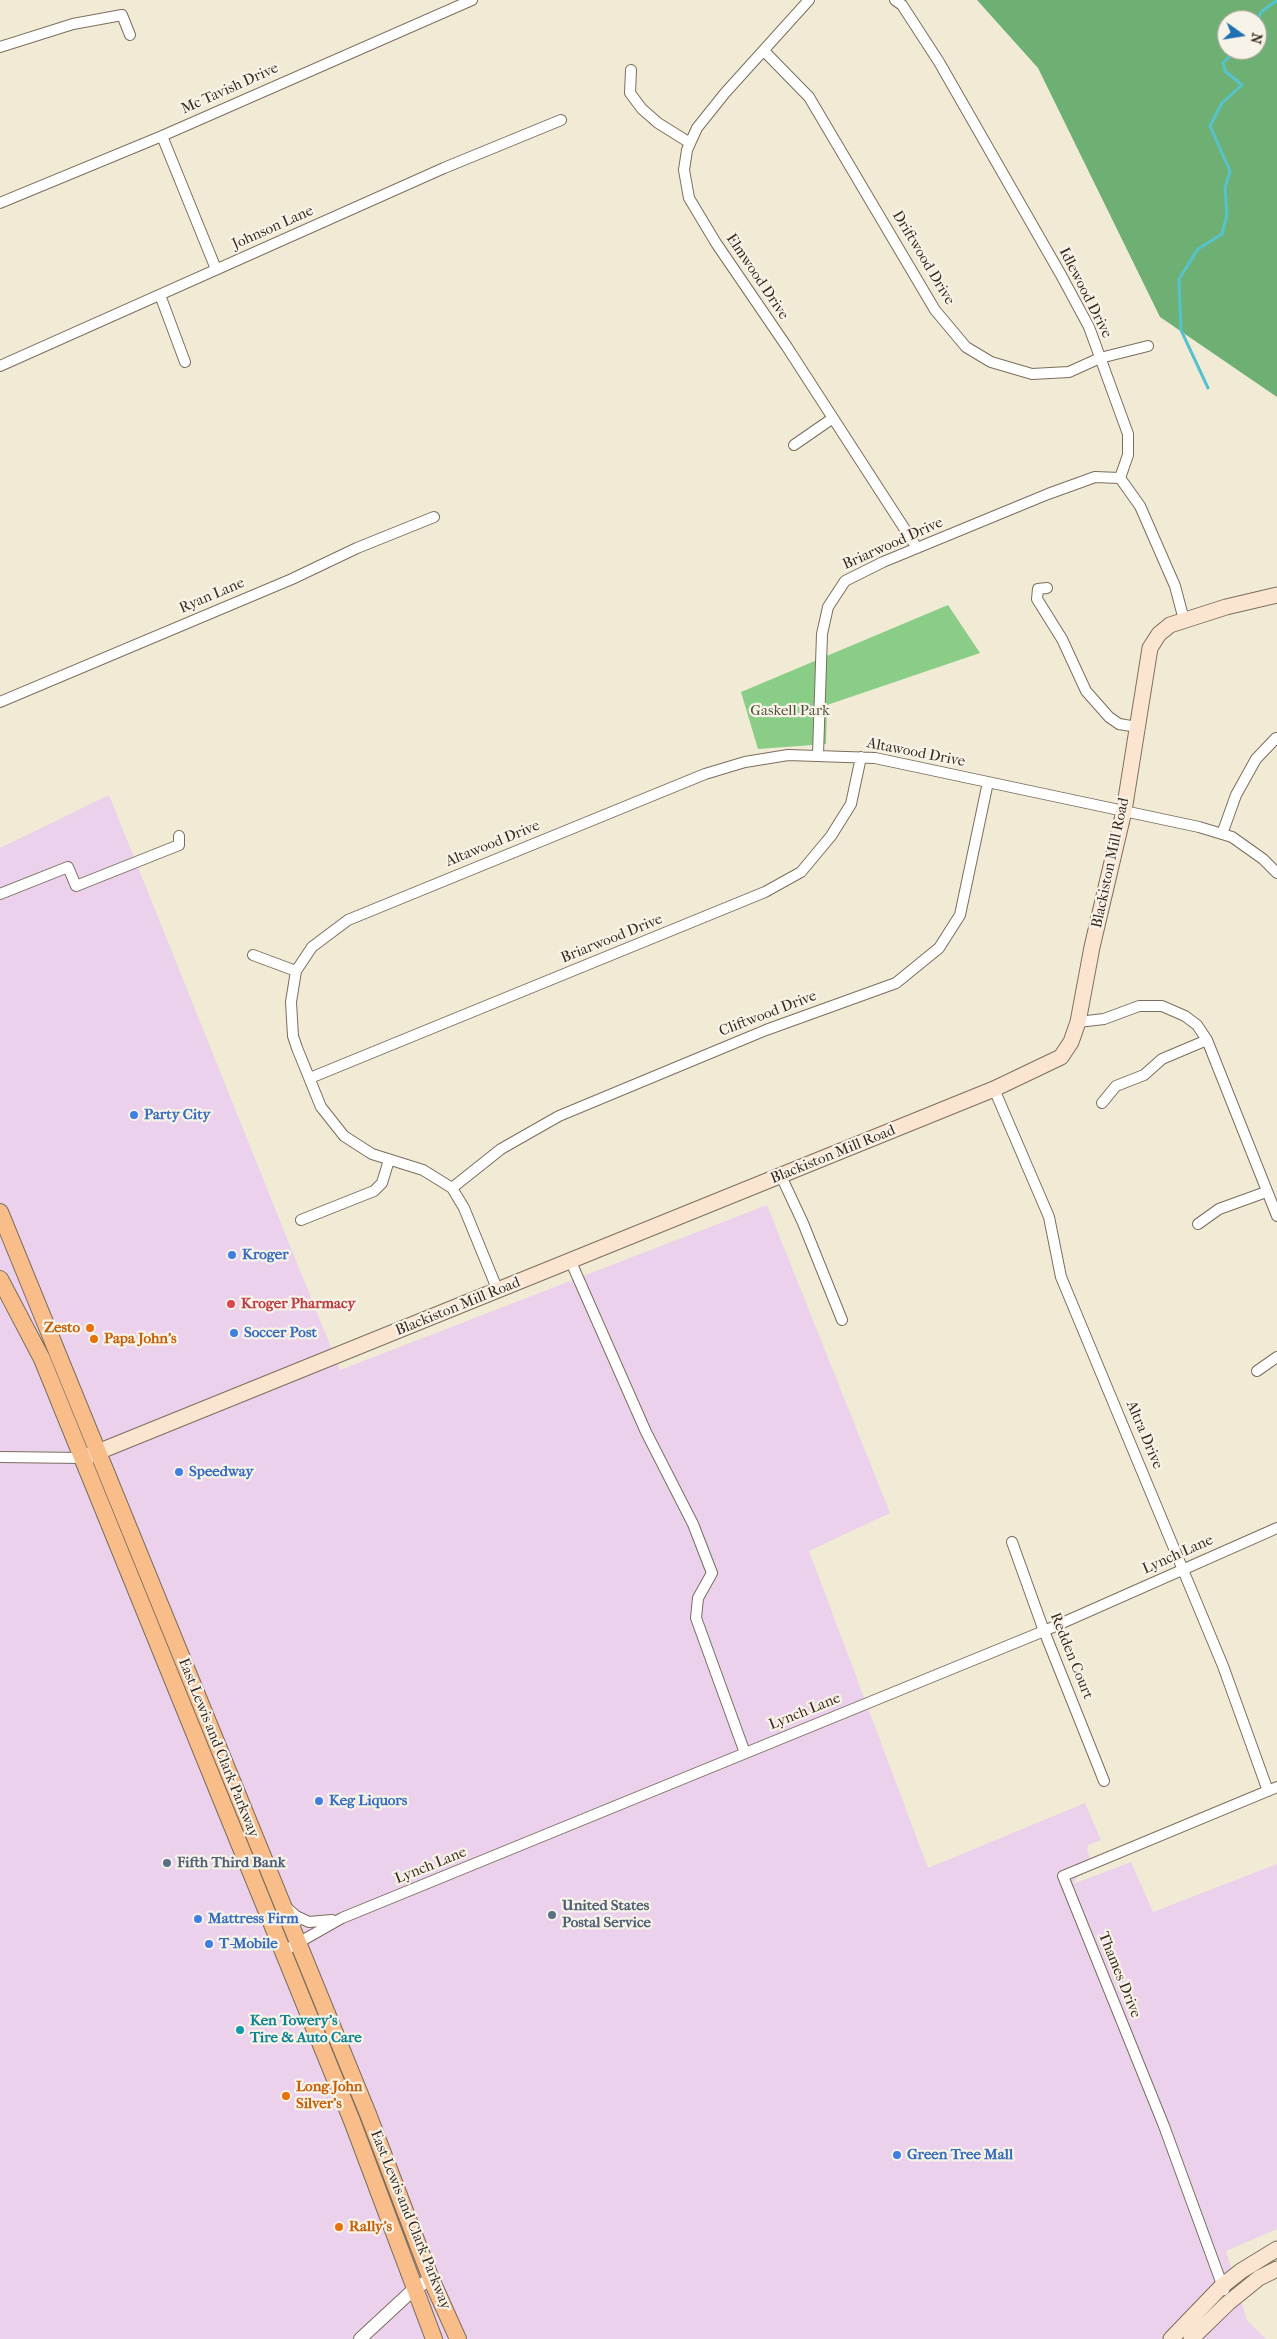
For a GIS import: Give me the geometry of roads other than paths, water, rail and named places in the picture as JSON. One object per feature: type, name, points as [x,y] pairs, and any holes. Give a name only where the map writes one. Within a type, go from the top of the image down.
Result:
[{"type":"main road","name":"Blackiston Mill Road","points":[[82,1458],[99,1453],[299,1370],[994,1090],[1061,1057],[1071,1042],[1078,1022],[1092,947],[1124,811],[1150,648],[1166,627],[1184,620],[1277,595]]},
{"type":"main road","name":"East Lewis and Clark Parkway","points":[[0,1212],[368,2114],[430,2279],[458,2339]]},
{"type":"main road","name":"East Lewis and Clark Parkway","points":[[0,1279],[42,1359],[352,2121],[434,2339]]},
{"type":"main road","points":[[1171,2339],[1222,2286],[1241,2271],[1277,2250]]},
{"type":"main road","points":[[1191,2339],[1228,2303],[1259,2278],[1277,2269]]},
{"type":"street","name":"Mc Tavish Drive","points":[[0,203],[162,136],[472,0]]},
{"type":"street","name":"Elmwood Drive","points":[[810,0],[713,107],[697,128],[690,143],[684,170],[689,198],[716,243],[917,548]]},
{"type":"street","name":"Idlewood Drive","points":[[895,0],[902,6],[939,62],[994,156],[1089,327],[1128,434],[1128,455],[1120,478]]},
{"type":"street","points":[[0,47],[73,24],[122,15],[130,35]]},
{"type":"street","name":"Driftwood Drive","points":[[764,51],[809,97],[935,310],[966,347],[991,362],[1032,374],[1069,372],[1100,358],[1148,346]]},
{"type":"street","points":[[631,70],[630,93],[642,109],[658,123],[690,143]]},
{"type":"street","name":"Johnson Lane","points":[[0,366],[444,168],[560,120]]},
{"type":"street","points":[[162,136],[216,269]]},
{"type":"street","points":[[160,295],[185,362]]},
{"type":"street","points":[[794,445],[833,418]]},
{"type":"street","name":"Briarwood Drive","points":[[818,754],[820,656],[828,607],[845,581],[917,548],[1095,477],[1120,478]]},
{"type":"street","points":[[1120,478],[1140,506],[1175,586],[1184,620]]},
{"type":"street","name":"Ryan Lane","points":[[0,702],[292,579],[357,548],[434,517]]},
{"type":"street","points":[[1047,588],[1038,590],[1037,599],[1062,639],[1086,691],[1109,718],[1119,724],[1137,727]]},
{"type":"street","points":[[1222,834],[1236,795],[1256,759],[1276,738]]},
{"type":"street","name":"Altawood Drive","points":[[498,1291],[464,1208],[452,1188],[423,1170],[389,1160],[358,1147],[344,1136],[322,1106],[293,1036],[291,1002],[296,971],[312,947],[348,920],[704,774],[754,760],[788,755],[818,754],[861,757],[901,763],[1222,834],[1232,837],[1263,859],[1277,873]]},
{"type":"street","name":"Briarwood Drive","points":[[310,1078],[766,892],[801,872],[831,836],[851,804],[861,757]]},
{"type":"street","name":"Cliftwood Drive","points":[[452,1188],[501,1149],[559,1116],[766,1030],[896,983],[939,948],[960,915],[988,782]]},
{"type":"street","points":[[0,894],[68,867],[76,886],[179,845],[179,836]]},
{"type":"street","points":[[253,956],[296,971]]},
{"type":"street","points":[[1078,1022],[1104,1019],[1139,1006],[1162,1006],[1191,1020],[1197,1025],[1207,1040],[1277,1216]]},
{"type":"street","points":[[1102,1103],[1116,1086],[1144,1074],[1162,1059],[1207,1040]]},
{"type":"street","name":"Altra Drive","points":[[994,1090],[1049,1217],[1062,1277],[1184,1570],[1272,1789]]},
{"type":"street","points":[[301,1220],[374,1191],[382,1183],[389,1160]]},
{"type":"street","points":[[781,1176],[803,1223],[842,1320]]},
{"type":"street","points":[[1198,1224],[1219,1209],[1266,1192]]},
{"type":"street","points":[[571,1262],[646,1432],[693,1524],[712,1574],[698,1598],[696,1618],[744,1753]]},
{"type":"street","points":[[1257,1372],[1277,1357]]},
{"type":"street","points":[[0,1457],[82,1458]]},
{"type":"street","name":"Lynch Lane","points":[[282,1952],[342,1918],[1044,1631],[1277,1528]]},
{"type":"street","name":"Redden Court","points":[[1012,1542],[1044,1631],[1104,1781]]},
{"type":"street","name":"Thames Drive","points":[[1228,2303],[1164,2126],[1062,1876],[1272,1789]]},
{"type":"street","name":"Lynch Lane","points":[[280,1900],[290,1911],[309,1922],[318,1923],[342,1918]]},
{"type":"street","points":[[360,2339],[414,2289],[430,2279]]},
{"type":"waterway","points":[[1264,10],[1277,0]]},
{"type":"waterway","points":[[1208,388],[1181,330],[1179,279],[1198,249],[1222,234],[1227,215],[1225,188],[1230,171],[1210,126],[1222,103],[1242,85],[1225,71],[1223,63],[1226,60]]},
{"type":"place","name":"Party City","points":[[134,1115]]},
{"type":"place","name":"Kroger","points":[[232,1255]]},
{"type":"place","name":"Kroger Pharmacy","points":[[231,1304]]},
{"type":"place","name":"Zesto","points":[[90,1328]]},
{"type":"place","name":"Soccer Post","points":[[234,1333]]},
{"type":"place","name":"Papa John's","points":[[94,1339]]},
{"type":"place","name":"Speedway","points":[[179,1472]]},
{"type":"place","name":"Keg Liquors","points":[[319,1801]]},
{"type":"place","name":"Fifth Third Bank","points":[[167,1863]]},
{"type":"place","name":"United States Postal Service","points":[[552,1915]]},
{"type":"place","name":"Mattress Firm","points":[[198,1919]]},
{"type":"place","name":"T-Mobile","points":[[209,1944]]},
{"type":"place","name":"Ken Towery’s Tire & Auto Care","points":[[240,2030]]},
{"type":"place","name":"Long John Silver's","points":[[286,2096]]},
{"type":"place","name":"Green Tree Mall","points":[[897,2155]]},
{"type":"place","name":"Rally's","points":[[339,2227]]},
{"type":"park label","name":"Gaskell Park","points":[[790,711]]}]
